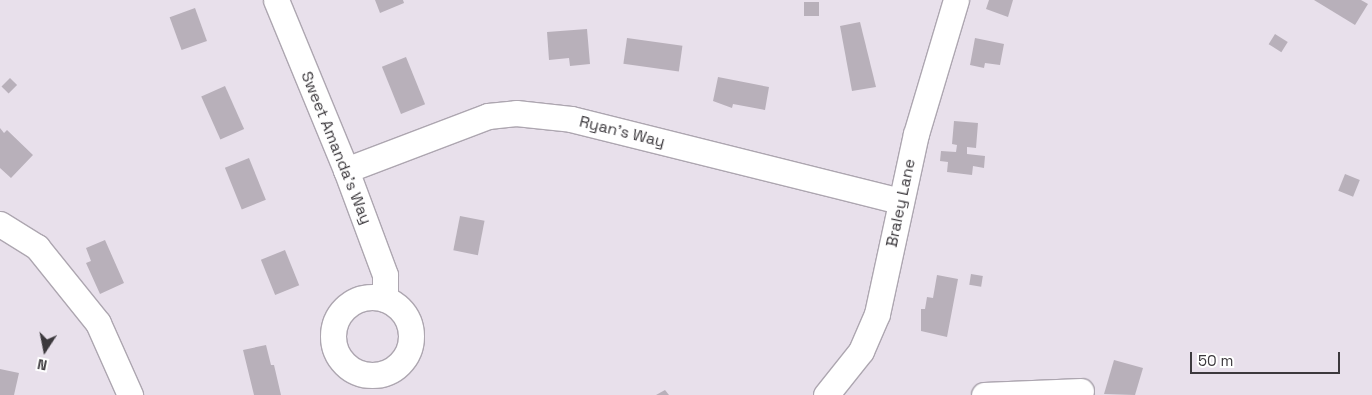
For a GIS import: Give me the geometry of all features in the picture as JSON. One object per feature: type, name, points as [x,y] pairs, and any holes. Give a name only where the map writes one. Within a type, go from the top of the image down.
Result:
[{"type":"street","name":"Sweet Amanda's Way","points":[[276,0],[346,170],[385,275],[385,299]]},
{"type":"street","name":"Braley Lane","points":[[826,395],[861,351],[877,314],[901,201],[934,66],[956,0]]},
{"type":"street","name":"Ryan's Way","points":[[346,170],[488,116],[516,113],[570,120],[901,201]]},
{"type":"street","points":[[0,224],[37,247],[98,323],[130,395]]},
{"type":"street","points":[[984,395],[1081,391]]},
{"type":"building","points":[[375,0],[403,0],[404,3],[380,13]]},
{"type":"building","points":[[989,0],[1013,0],[1008,17],[986,9]]},
{"type":"building","points":[[1314,0],[1361,0],[1368,4],[1355,25]]},
{"type":"building","points":[[804,2],[819,2],[819,16],[804,16]]},
{"type":"building","points":[[195,8],[207,41],[182,50],[170,17]]},
{"type":"building","points":[[860,22],[876,87],[852,91],[840,26]]},
{"type":"building","points":[[587,29],[590,64],[570,66],[569,58],[549,60],[547,32]]},
{"type":"building","points":[[1275,34],[1288,42],[1281,52],[1269,44]]},
{"type":"building","points":[[627,38],[682,46],[679,72],[623,64]]},
{"type":"building","points":[[975,38],[1004,44],[1000,65],[985,63],[984,68],[970,65]]},
{"type":"building","points":[[406,57],[425,104],[401,114],[382,67]]},
{"type":"building","points":[[718,77],[769,87],[765,110],[733,104],[732,108],[713,101]]},
{"type":"building","points":[[10,78],[17,85],[9,94],[2,86]]},
{"type":"building","points":[[225,86],[244,129],[220,140],[201,97]]},
{"type":"building","points":[[954,121],[978,123],[976,148],[967,147],[967,154],[985,156],[984,168],[973,166],[972,175],[947,172],[948,162],[940,161],[941,151],[956,152],[957,145],[952,144]]},
{"type":"building","points":[[0,128],[4,133],[7,130],[33,155],[11,178],[0,168]]},
{"type":"building","points":[[249,158],[266,200],[242,209],[225,168]]},
{"type":"building","points":[[1345,174],[1360,180],[1353,197],[1338,191]]},
{"type":"building","points":[[460,216],[485,221],[478,255],[453,250]]},
{"type":"building","points":[[105,240],[124,283],[100,294],[86,263],[91,261],[86,248]]},
{"type":"building","points":[[285,250],[299,285],[275,295],[261,260]]},
{"type":"building","points":[[971,274],[983,276],[981,287],[969,285]]},
{"type":"building","points":[[937,275],[958,279],[947,337],[921,331],[921,309],[925,309],[927,297],[933,298]]},
{"type":"building","points":[[266,345],[271,365],[274,365],[281,395],[254,395],[243,350]]},
{"type":"building","points":[[1114,360],[1143,368],[1135,395],[1104,394]]},
{"type":"building","points":[[0,369],[19,373],[14,395],[0,395]]},
{"type":"building","points":[[665,390],[669,395],[656,395]]}]
